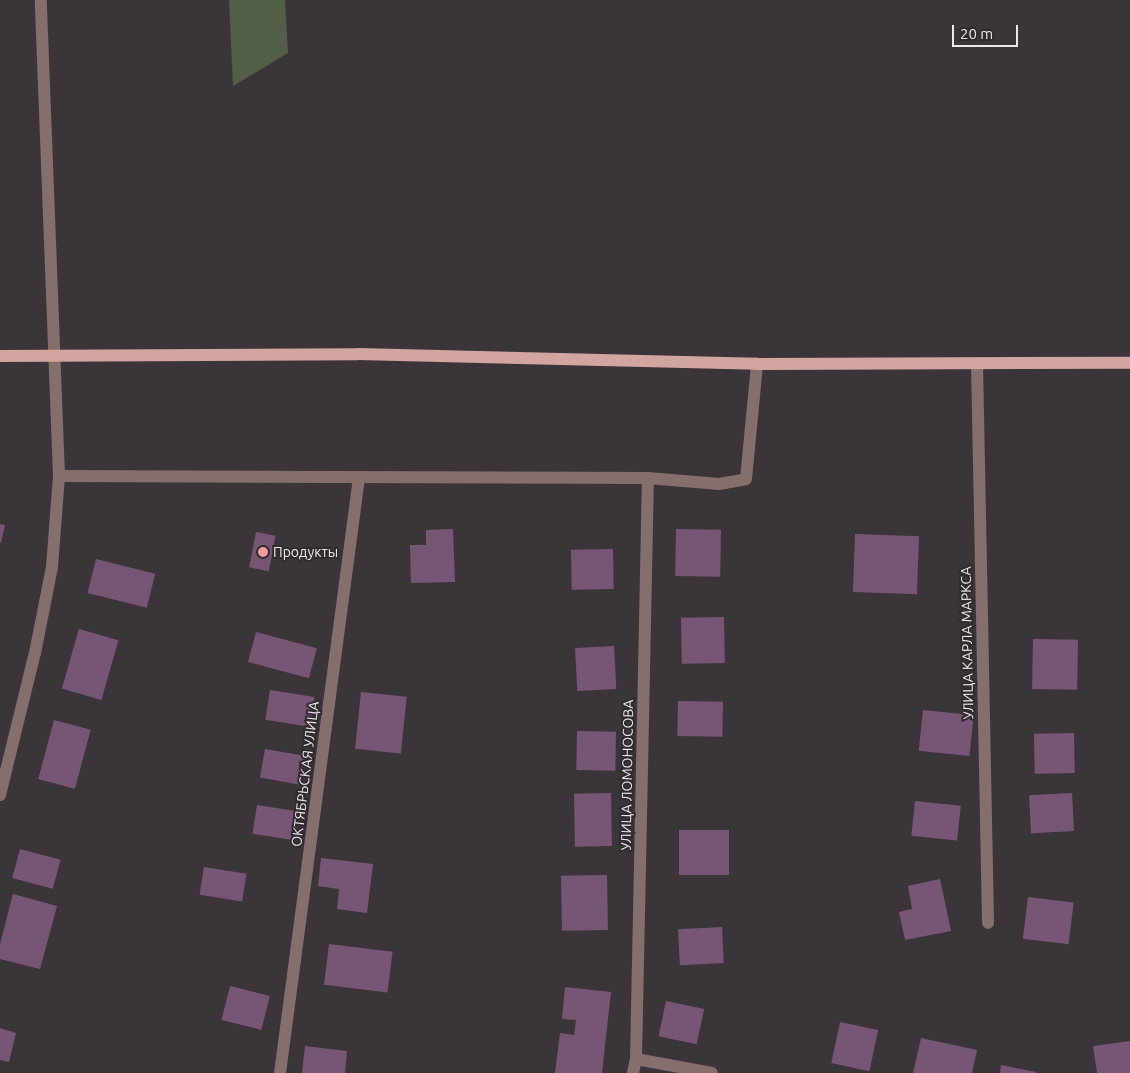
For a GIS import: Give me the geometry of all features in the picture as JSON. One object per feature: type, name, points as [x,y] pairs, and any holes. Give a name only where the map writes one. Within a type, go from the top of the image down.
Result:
[{"type":"main road","points":[[0,356],[52,354],[358,354],[757,364],[1130,363]]},
{"type":"street","points":[[0,795],[35,653],[52,567],[58,476],[52,354],[41,0]]},
{"type":"street","name":"УЛИЦА КАРЛА МАРКСА","points":[[977,363],[988,923]]},
{"type":"street","points":[[58,476],[648,478],[719,484],[746,479],[757,364]]},
{"type":"street","name":"ОКТЯБРЬСКАЯ УЛИЦА","points":[[280,1073],[359,478]]},
{"type":"street","name":"УЛИЦА ЛОМОНОСОВА","points":[[633,1073],[636,1059],[648,478]]},
{"type":"street","points":[[636,1059],[712,1073]]},
{"type":"green space","points":[[229,0],[285,0],[288,53],[233,86]]},
{"type":"building","points":[[0,524],[5,525],[1,543],[0,542]]},
{"type":"building","points":[[453,529],[455,582],[411,583],[410,545],[426,545],[426,530]]},
{"type":"building","points":[[676,529],[721,530],[720,577],[675,576]]},
{"type":"building","name":"Продукты","points":[[256,532],[276,536],[269,571],[249,567]]},
{"type":"building","points":[[855,534],[919,536],[917,594],[853,592]]},
{"type":"building","points":[[613,549],[614,589],[572,590],[571,550]]},
{"type":"building","points":[[96,559],[155,574],[147,608],[88,593]]},
{"type":"building","points":[[724,617],[725,663],[682,664],[681,618]]},
{"type":"building","points":[[79,629],[118,640],[101,700],[62,689]]},
{"type":"building","points":[[256,632],[317,648],[309,678],[248,662]]},
{"type":"building","points":[[1033,639],[1078,640],[1077,690],[1032,689]]},
{"type":"building","points":[[614,646],[616,689],[577,691],[575,648]]},
{"type":"building","points":[[270,690],[314,697],[310,727],[265,720]]},
{"type":"building","points":[[361,692],[407,697],[401,753],[355,749]]},
{"type":"building","points":[[678,701],[723,702],[722,737],[677,736]]},
{"type":"building","points":[[923,710],[974,715],[969,756],[919,751]]},
{"type":"building","points":[[54,720],[91,730],[75,789],[38,779]]},
{"type":"building","points":[[577,731],[616,732],[615,771],[576,770]]},
{"type":"building","points":[[1074,733],[1075,773],[1035,774],[1034,734]]},
{"type":"building","points":[[265,749],[305,756],[300,785],[260,778]]},
{"type":"building","points":[[611,793],[612,846],[575,847],[574,794]]},
{"type":"building","points":[[1072,793],[1074,831],[1031,833],[1029,795]]},
{"type":"building","points":[[915,801],[961,806],[957,841],[911,836]]},
{"type":"building","points":[[257,805],[296,811],[291,840],[252,834]]},
{"type":"building","points":[[679,830],[729,830],[729,875],[679,875]]},
{"type":"building","points":[[20,849],[61,860],[53,889],[12,878]]},
{"type":"building","points":[[321,858],[373,864],[367,913],[337,909],[339,889],[318,886]]},
{"type":"building","points":[[204,867],[246,874],[242,901],[200,895]]},
{"type":"building","points":[[607,875],[608,930],[562,931],[561,876]]},
{"type":"building","points":[[940,879],[951,931],[905,940],[899,912],[912,909],[908,886]]},
{"type":"building","points":[[13,894],[57,906],[40,969],[0,959],[0,944]]},
{"type":"building","points":[[1028,897],[1074,903],[1069,944],[1023,939]]},
{"type":"building","points":[[722,927],[724,963],[680,965],[678,929]]},
{"type":"building","points":[[329,944],[393,952],[388,992],[324,985]]},
{"type":"building","points":[[230,986],[270,996],[261,1030],[222,1020]]},
{"type":"building","points":[[565,987],[611,992],[602,1073],[555,1073],[560,1033],[574,1035],[576,1020],[562,1019]]},
{"type":"building","points":[[666,1001],[704,1009],[697,1044],[659,1036]]},
{"type":"building","points":[[840,1022],[878,1030],[869,1071],[831,1063]]},
{"type":"building","points":[[0,1028],[16,1033],[9,1062],[0,1060]]},
{"type":"building","points":[[921,1038],[977,1050],[972,1073],[913,1073]]},
{"type":"building","points":[[1130,1041],[1130,1073],[1097,1073],[1093,1046]]},
{"type":"building","points":[[305,1046],[347,1051],[345,1073],[302,1073]]},
{"type":"building","points":[[1001,1065],[1036,1072],[1036,1073],[1000,1073]]},
{"type":"place","name":"Продукты","points":[[263,552]]}]
